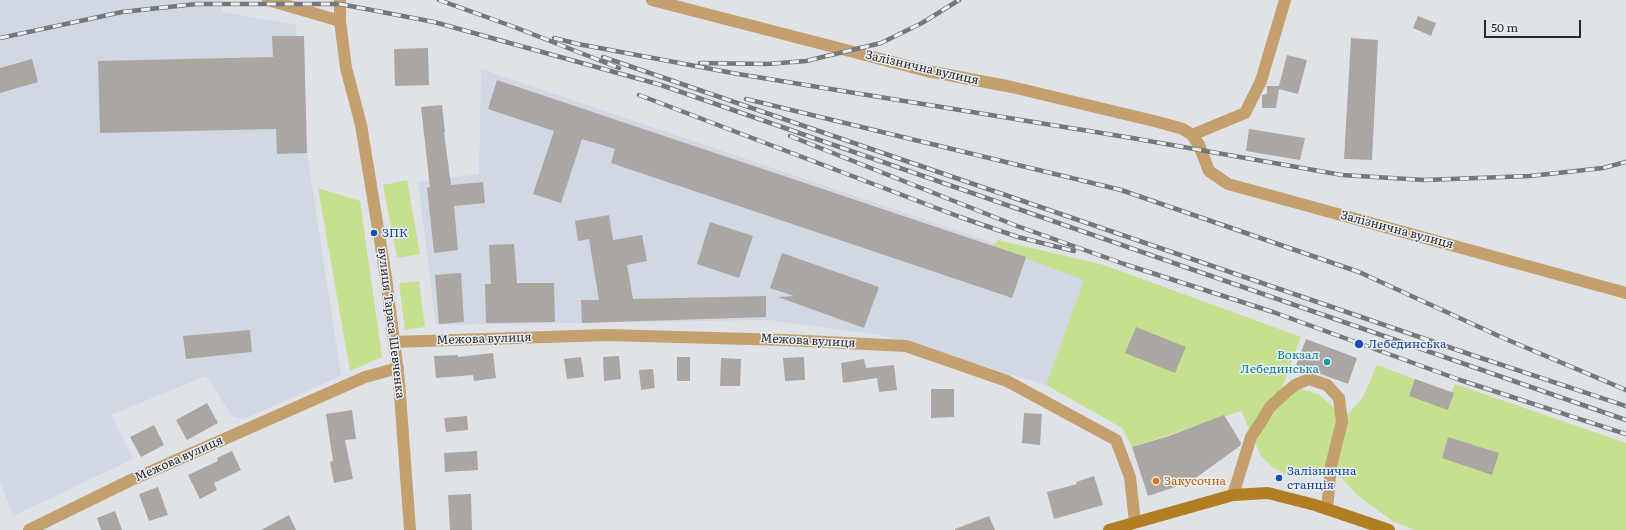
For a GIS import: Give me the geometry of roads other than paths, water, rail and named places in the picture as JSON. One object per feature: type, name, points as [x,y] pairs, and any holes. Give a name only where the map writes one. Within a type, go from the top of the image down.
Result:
[{"type":"main road","points":[[1109,530],[1233,495],[1268,493],[1327,509],[1389,530]]},
{"type":"street","points":[[268,0],[340,21]]},
{"type":"street","name":"вулиця Тараса Шевченка","points":[[340,0],[340,21],[346,68],[364,139],[386,277],[398,368],[410,530]]},
{"type":"street","name":"Залізнична вулиця","points":[[652,0],[927,71],[1012,87],[1183,129],[1192,135],[1199,145],[1209,171],[1228,184],[1626,293]]},
{"type":"street","points":[[1192,135],[1245,113],[1261,82],[1285,0]]},
{"type":"street","name":"Межова вулиця","points":[[394,342],[608,335],[785,340],[906,346],[1007,381],[1116,440],[1130,477],[1135,522]]},
{"type":"street","name":"Межова вулиця","points":[[29,530],[129,481],[355,381],[398,368]]},
{"type":"street","points":[[1233,495],[1251,437],[1270,407],[1295,385],[1309,379],[1327,384],[1339,398],[1342,422],[1331,466],[1327,509]]},
{"type":"railway","points":[[439,0],[517,28],[619,68]]},
{"type":"railway","points":[[700,63],[767,64],[806,61],[881,43],[922,23],[959,0]]},
{"type":"railway","points":[[0,38],[122,12],[196,4],[340,4],[434,22],[661,85],[1626,420]]},
{"type":"railway","points":[[554,38],[578,44],[738,74],[1132,138],[1342,175],[1424,180],[1530,176],[1603,168],[1626,162]]},
{"type":"railway","points":[[603,57],[1469,354],[1626,406]]},
{"type":"railway","points":[[639,95],[960,217],[1018,237],[1074,251]]},
{"type":"railway","points":[[746,99],[1121,190],[1359,272],[1501,337],[1626,390]]},
{"type":"railway","points":[[790,136],[1017,226],[1124,264],[1273,312],[1460,380],[1626,434]]},
{"type":"place","name":"ЗПК","points":[[374,233]]},
{"type":"place","name":"Лебединська","points":[[1359,344]]},
{"type":"place","name":"Вокзал Лебединська","points":[[1327,362]]},
{"type":"place","name":"Залізнична станція","points":[[1279,478]]},
{"type":"place","name":"Закусочна","points":[[1156,481]]}]
